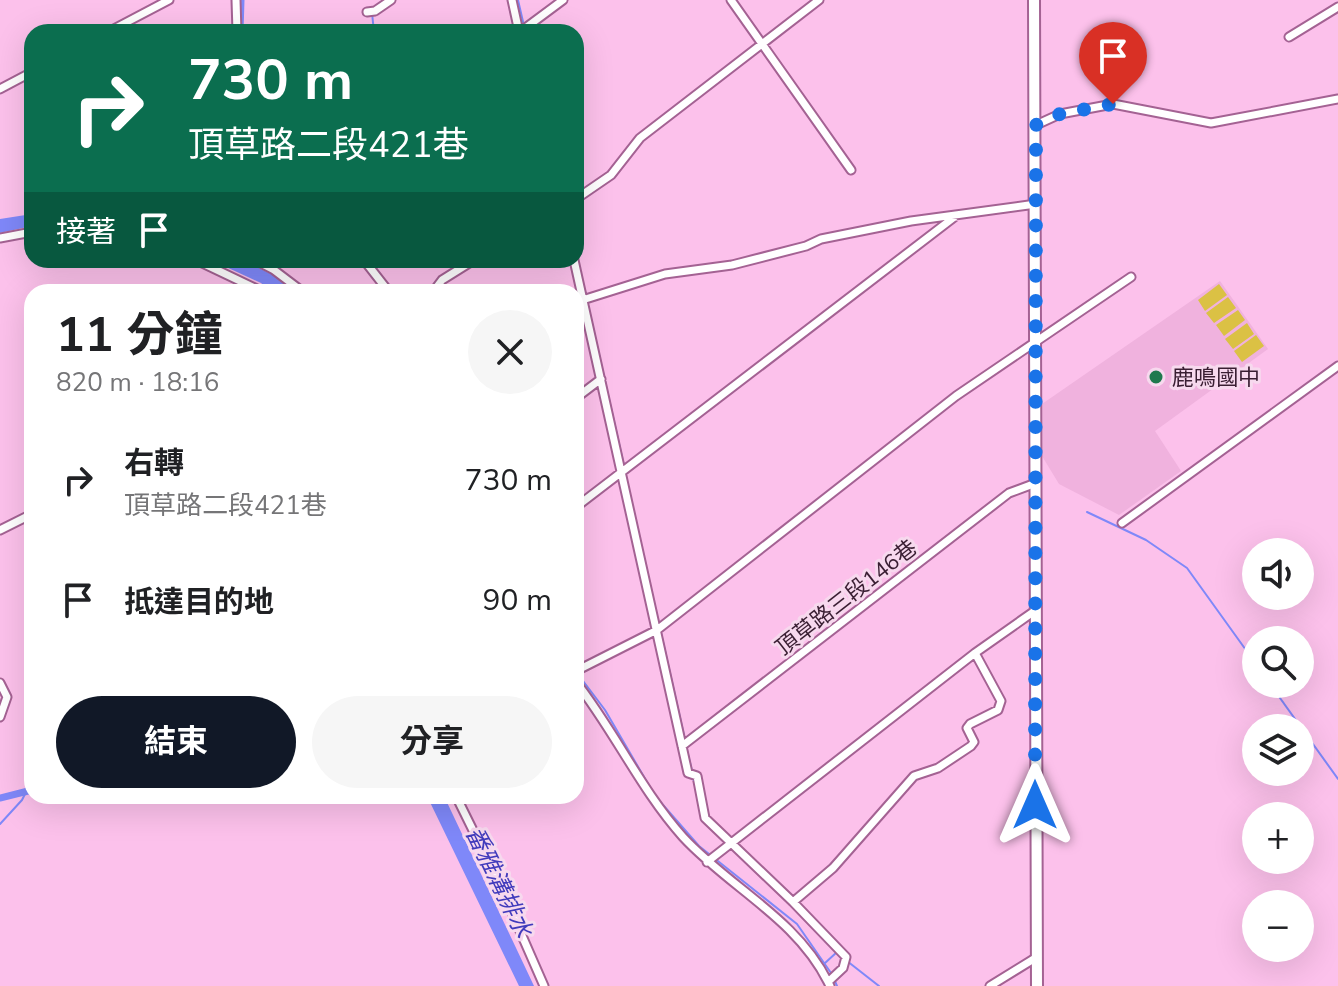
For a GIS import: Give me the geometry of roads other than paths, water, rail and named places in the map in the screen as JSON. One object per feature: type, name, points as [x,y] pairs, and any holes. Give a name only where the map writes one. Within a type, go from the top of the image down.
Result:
[{"type":"street","points":[[123,24],[169,0]]},
{"type":"street","points":[[236,0],[237,24]]},
{"type":"street","points":[[371,11],[391,0]]},
{"type":"street","points":[[512,0],[517,24]]},
{"type":"street","points":[[530,24],[563,0]]},
{"type":"street","points":[[731,0],[851,170]]},
{"type":"street","points":[[584,194],[611,175],[640,138],[819,0]]},
{"type":"street","points":[[1034,0],[1037,986]]},
{"type":"street","points":[[1289,37],[1338,7]]},
{"type":"street","points":[[0,89],[24,76]]},
{"type":"street","points":[[1036,125],[1060,114],[1113,104],[1211,123],[1338,99]]},
{"type":"street","points":[[584,300],[665,274],[732,265],[806,246],[821,239],[1036,204]]},
{"type":"street","points":[[584,501],[957,215]]},
{"type":"street","points":[[0,238],[24,234]]},
{"type":"street","points":[[213,268],[246,284]]},
{"type":"street","points":[[270,268],[292,284]]},
{"type":"street","points":[[370,268],[383,284]]},
{"type":"street","points":[[439,284],[461,268]]},
{"type":"street","points":[[584,667],[657,630],[956,396],[1131,277]]},
{"type":"street","points":[[584,316],[601,379],[688,773],[697,776],[705,818],[846,957],[843,968],[829,984],[804,944],[787,926],[707,862],[657,806],[601,714],[584,692]]},
{"type":"street","points":[[1122,523],[1338,366]]},
{"type":"street","points":[[584,392],[601,379]]},
{"type":"street","name":"頂草路三段146巷","points":[[682,746],[1009,493],[1036,483]]},
{"type":"street","points":[[0,530],[24,518]]},
{"type":"street","points":[[707,862],[975,653],[1036,610]]},
{"type":"street","points":[[793,902],[833,868],[914,776],[938,768],[971,746],[974,742],[967,728],[970,724],[998,710],[1001,701],[975,653]]},
{"type":"street","points":[[0,683],[7,697],[0,717]]},
{"type":"street","points":[[460,804],[544,986]]},
{"type":"street","points":[[990,986],[1037,957]]},
{"type":"water","points":[[24,215],[24,228],[0,233],[0,219]]},
{"type":"water","points":[[228,268],[259,268],[287,284],[261,283]]},
{"type":"water","points":[[431,804],[448,804],[534,986],[519,986]]},
{"type":"waterway","points":[[240,24],[241,0]]},
{"type":"waterway","points":[[518,0],[524,24]]},
{"type":"waterway","points":[[372,13],[373,24]]},
{"type":"waterway","points":[[273,277],[277,268]]},
{"type":"waterway","points":[[579,268],[583,284]]},
{"type":"waterway","points":[[584,290],[585,295]]},
{"type":"waterway","points":[[587,301],[624,466]]},
{"type":"waterway","points":[[625,473],[659,626]]},
{"type":"waterway","points":[[1087,512],[1146,540],[1187,568],[1242,645]]},
{"type":"waterway","points":[[661,633],[685,740]]},
{"type":"waterway","points":[[584,682],[605,710],[651,789]]},
{"type":"waterway","points":[[1280,698],[1338,779]]},
{"type":"waterway","points":[[686,746],[692,771]]},
{"type":"waterway","points":[[693,777],[697,794]]},
{"type":"waterway","points":[[0,798],[24,792]]},
{"type":"waterway","points":[[0,824],[24,796]]},
{"type":"waterway","points":[[656,797],[699,846],[797,924],[831,973]]},
{"type":"waterway","points":[[784,898],[810,925]]},
{"type":"waterway","points":[[825,963],[837,952]]},
{"type":"waterway","points":[[847,961],[879,986]]},
{"type":"waterway","points":[[834,979],[837,986]]},
{"type":"place","name":"鹿鳴國中","points":[[1156,377]]},
{"type":"water label","name":"番雅溝排水","points":[[499,882]]}]
